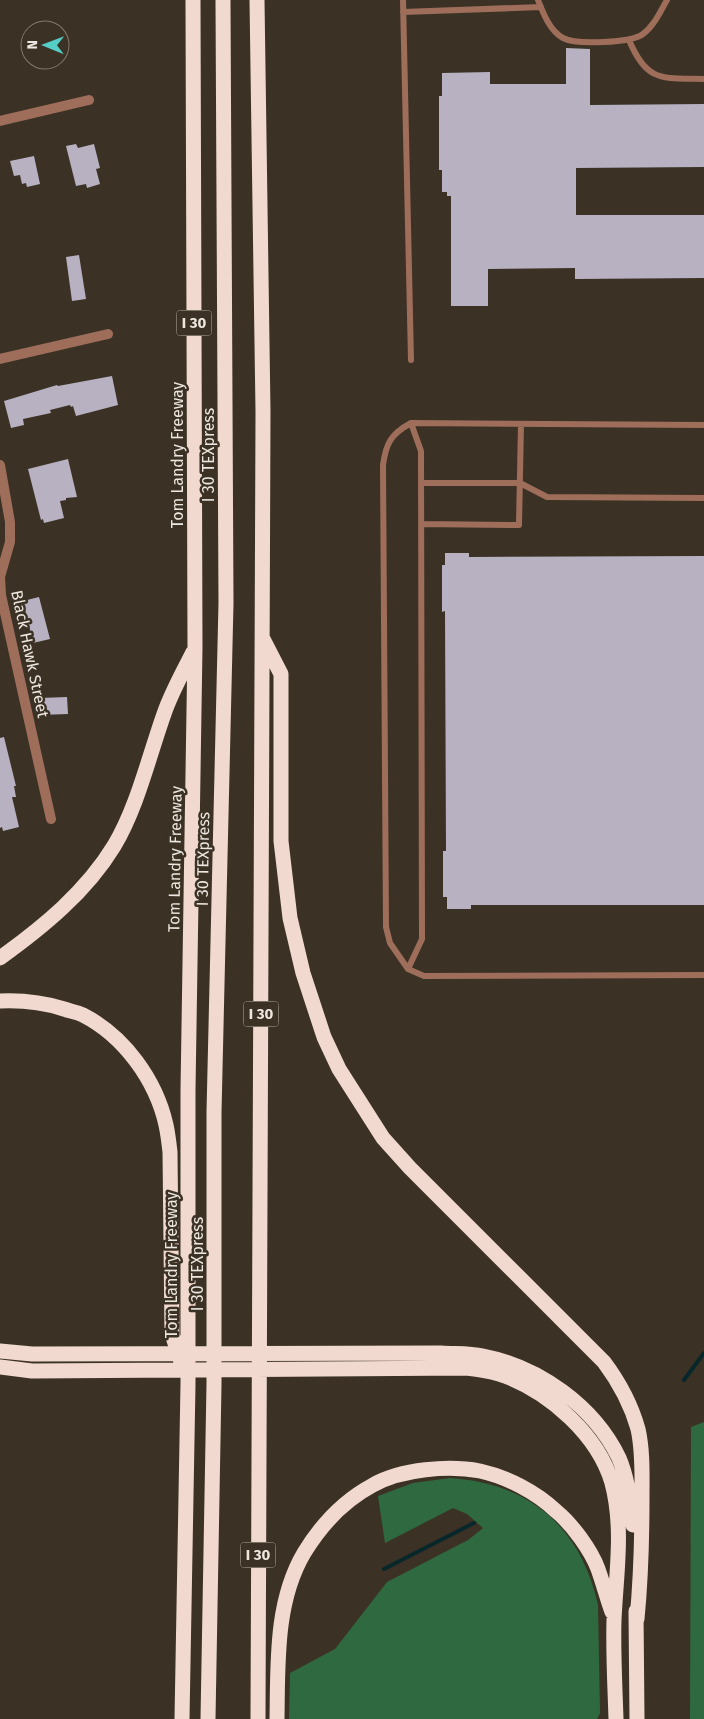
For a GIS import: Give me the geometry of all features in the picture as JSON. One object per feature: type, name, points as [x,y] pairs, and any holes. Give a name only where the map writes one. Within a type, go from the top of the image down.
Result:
[{"type":"highway","name":"Tom Landry Freeway","points":[[182,1719],[188,1384],[188,1090],[195,647],[193,0]]},
{"type":"highway","name":"I 30 TEXpress","points":[[208,1719],[214,1384],[214,1112],[226,603],[223,0]]},
{"type":"highway","name":"I 30","points":[[258,5],[263,412],[258,1719]]},
{"type":"highway","points":[[262,637],[281,674],[281,841],[290,918],[303,973],[324,1037],[340,1069],[382,1138],[604,1362],[630,1405],[638,1430],[642,1458],[642,1566],[637,1619]]},
{"type":"highway","points":[[0,958],[36,933],[69,902],[88,881],[114,846],[132,806],[158,736],[164,713],[195,647]]},
{"type":"highway","points":[[0,1001],[43,1002],[82,1014],[104,1028],[131,1054],[152,1086],[166,1126],[170,1152],[172,1334],[188,1384]]},
{"type":"highway","points":[[0,1351],[32,1354],[441,1361],[483,1370],[521,1382],[552,1402],[570,1417],[600,1456],[612,1483],[617,1520],[619,1564],[614,1620],[616,1719]]},
{"type":"highway","points":[[0,1367],[32,1371],[441,1361],[468,1354],[484,1356],[528,1370],[571,1398],[590,1416],[605,1434],[619,1459],[630,1496],[633,1525],[633,1566],[637,1619],[637,1719]]},
{"type":"highway","points":[[277,1719],[279,1643],[283,1612],[291,1580],[303,1554],[335,1512],[354,1496],[374,1484],[400,1474],[424,1470],[452,1469],[479,1471],[508,1481],[535,1494],[557,1511],[579,1536],[598,1567],[614,1620]]},
{"type":"street","points":[[0,121],[89,100]]},
{"type":"street","points":[[0,359],[108,334]]},
{"type":"street","name":"Black Hawk Street","points":[[0,465],[10,522],[10,542],[0,577],[1,595],[51,818]]},
{"type":"lane","points":[[403,0],[411,360]]},
{"type":"lane","points":[[403,12],[539,3],[551,28],[563,38],[575,41],[621,41],[641,36],[651,27],[667,0]]},
{"type":"lane","points":[[629,40],[636,56],[655,76],[704,80]]},
{"type":"lane","points":[[408,969],[422,939],[421,451],[412,423]]},
{"type":"lane","points":[[704,425],[412,423],[400,429],[390,440],[385,451],[383,465],[386,928],[390,943],[408,969],[424,976],[704,975]]},
{"type":"lane","points":[[421,524],[520,525],[521,424]]},
{"type":"lane","points":[[421,483],[520,483],[547,497],[704,498]]},
{"type":"green space","points":[[704,1422],[704,1719],[690,1719],[691,1427]]},
{"type":"green space","points":[[450,1478],[478,1482],[504,1489],[527,1500],[547,1514],[565,1532],[579,1553],[590,1577],[598,1605],[600,1713],[597,1719],[289,1719],[290,1673],[335,1649],[387,1582],[468,1540],[483,1528],[467,1514],[453,1508],[385,1543],[378,1496],[413,1483]]},
{"type":"building","points":[[566,48],[590,49],[590,105],[704,104],[704,167],[576,168],[576,215],[704,215],[704,278],[575,279],[575,268],[488,269],[488,306],[451,306],[451,196],[447,196],[447,192],[442,192],[442,170],[439,170],[439,96],[442,96],[442,73],[490,72],[490,84],[566,84]]},
{"type":"building","points":[[76,144],[78,148],[94,144],[100,168],[96,169],[100,184],[87,188],[86,184],[76,186],[66,146]]},
{"type":"building","points":[[34,156],[40,184],[27,187],[26,183],[22,184],[20,175],[14,176],[10,161]]},
{"type":"building","points":[[79,255],[86,299],[72,301],[66,257]]},
{"type":"building","points":[[112,376],[118,405],[76,416],[73,406],[71,407],[70,405],[50,410],[51,413],[23,419],[24,425],[11,428],[4,401],[57,385]]},
{"type":"building","points":[[68,459],[77,497],[66,498],[66,500],[60,501],[64,518],[44,523],[43,519],[41,520],[28,469]]},
{"type":"building","points":[[445,553],[469,553],[469,557],[704,556],[704,905],[471,905],[471,909],[447,909],[447,897],[443,897],[443,851],[446,851],[445,611],[442,612],[442,565],[445,565]]},
{"type":"building","points":[[39,597],[50,639],[33,643],[23,601]]},
{"type":"building","points":[[67,697],[68,714],[40,715],[39,698]]},
{"type":"building","points":[[4,737],[16,786],[14,786],[16,797],[12,797],[19,827],[3,831],[2,827],[0,828],[0,738]]},
{"type":"waterway","points":[[684,1380],[704,1353]]},
{"type":"waterway","points":[[384,1569],[474,1523]]}]
